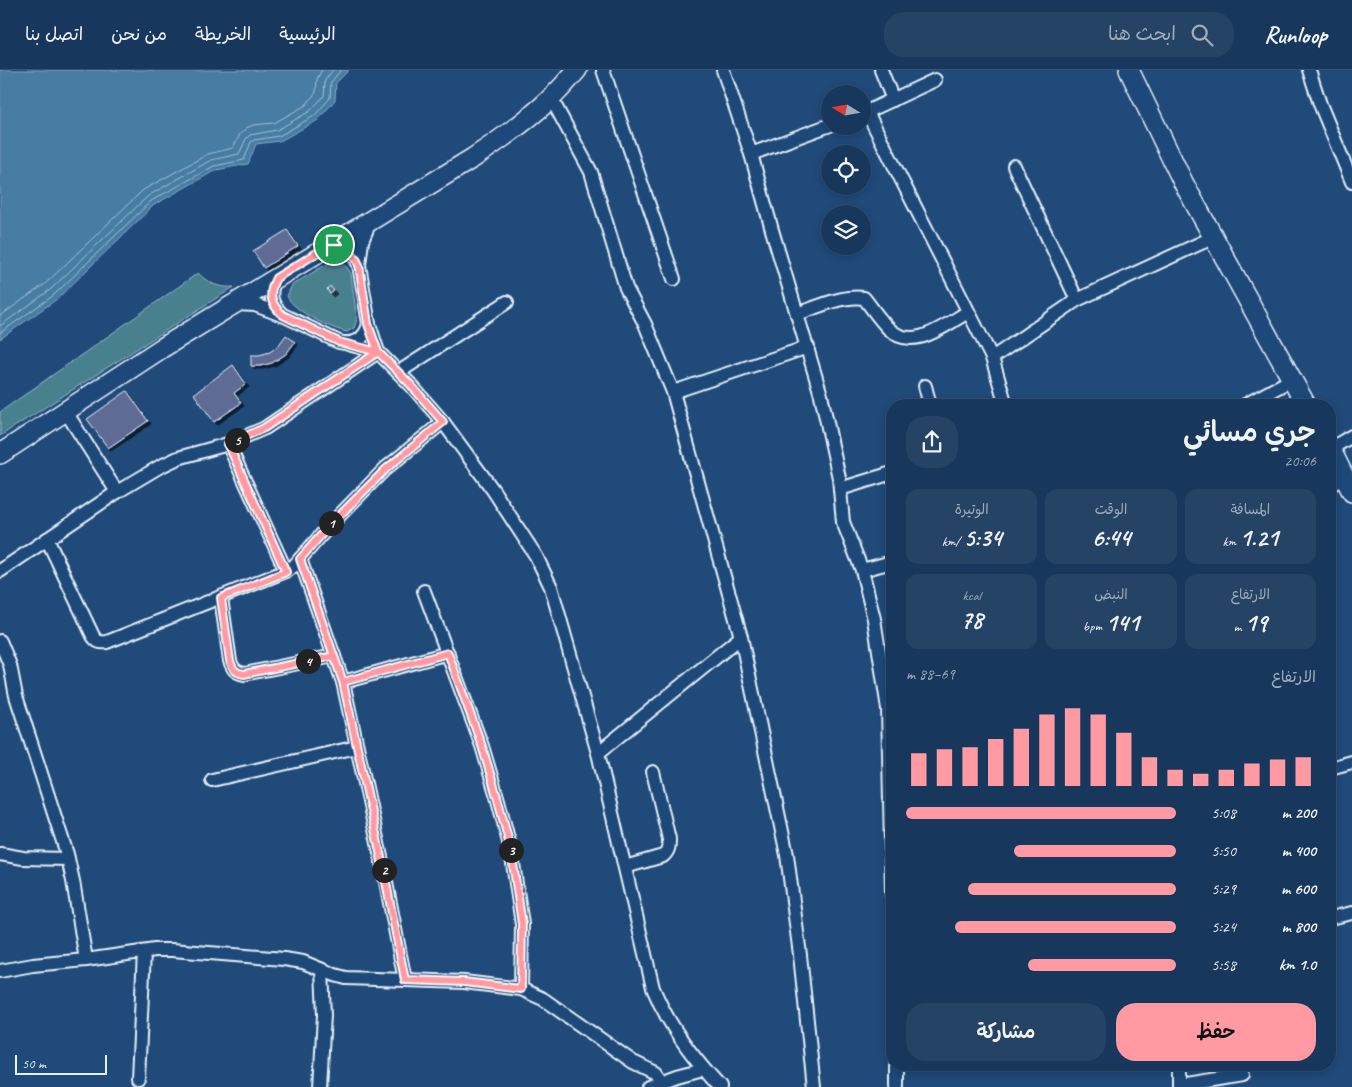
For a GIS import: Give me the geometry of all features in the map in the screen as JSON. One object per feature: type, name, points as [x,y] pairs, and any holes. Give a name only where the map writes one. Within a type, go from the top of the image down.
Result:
[{"type":"street","points":[[0,454],[162,348],[503,138],[551,98],[577,70]]},
{"type":"street","points":[[603,70],[674,279]]},
{"type":"street","points":[[723,70],[751,154],[808,347],[831,437],[840,489],[843,522],[862,570],[874,619],[886,656]]},
{"type":"street","points":[[881,70],[893,100]]},
{"type":"street","points":[[1128,70],[1183,182],[1302,399]]},
{"type":"street","points":[[1309,70],[1320,104],[1352,182]]},
{"type":"street","points":[[871,110],[935,80]]},
{"type":"street","points":[[551,98],[591,172],[626,288],[645,324],[673,392],[741,637],[787,855],[814,1087]]},
{"type":"street","points":[[871,125],[992,358],[1004,399]]},
{"type":"street","points":[[751,154],[821,128]]},
{"type":"street","points":[[1014,166],[1077,300]]},
{"type":"street","points":[[359,265],[362,241],[371,221]]},
{"type":"street","points":[[992,358],[1077,300],[1214,237]]},
{"type":"street","points":[[328,246],[343,247],[356,258],[359,265],[368,324],[378,352],[443,422],[510,514],[544,572],[557,606],[598,753],[653,988],[668,1020],[703,1069],[720,1087]]},
{"type":"street","points":[[276,278],[271,294],[276,310],[283,315]]},
{"type":"street","points":[[797,314],[842,300],[856,297],[864,298],[889,329],[900,337],[914,339],[929,334],[968,312]]},
{"type":"street","points":[[398,372],[507,302]]},
{"type":"street","points":[[234,304],[255,305],[283,315],[346,343],[378,352]]},
{"type":"street","points":[[346,343],[358,340],[363,336],[368,324]]},
{"type":"street","points":[[673,392],[808,347]]},
{"type":"street","points":[[0,571],[117,492],[159,467],[178,458],[228,444],[264,428],[378,352]]},
{"type":"street","points":[[1256,399],[1291,380]]},
{"type":"street","points":[[925,386],[928,399]]},
{"type":"street","points":[[66,412],[117,492]]},
{"type":"street","points":[[47,539],[93,636],[100,642],[107,642],[286,572],[386,469],[443,422]]},
{"type":"street","points":[[1336,445],[1352,436]]},
{"type":"street","points":[[228,444],[286,572]]},
{"type":"street","points":[[1336,466],[1342,485]]},
{"type":"street","points":[[840,489],[886,476]]},
{"type":"street","points":[[300,559],[343,682],[381,857],[405,980]]},
{"type":"street","points":[[862,570],[886,564]]},
{"type":"street","points":[[424,591],[482,746],[511,850],[522,924],[521,989]]},
{"type":"street","points":[[221,598],[230,661],[237,673],[244,674],[334,656]]},
{"type":"street","points":[[598,753],[741,637]]},
{"type":"street","points":[[0,641],[10,665],[16,696],[74,881],[86,960]]},
{"type":"street","points":[[343,682],[448,653]]},
{"type":"street","points":[[212,780],[357,747]]},
{"type":"street","points":[[1336,766],[1352,762]]},
{"type":"street","points":[[625,867],[663,856],[669,848],[669,839],[653,772]]},
{"type":"street","points":[[0,854],[23,858],[68,859]]},
{"type":"street","points":[[1336,917],[1352,913]]},
{"type":"street","points":[[0,971],[33,965],[172,950],[303,962],[346,978],[464,982],[521,989],[542,999],[626,1057],[656,1073],[661,1081]]},
{"type":"street","points":[[138,1078],[144,952]]},
{"type":"street","points":[[320,1087],[324,1015],[322,970]]},
{"type":"street","points":[[648,1087],[661,1081],[703,1069]]},
{"type":"street","points":[[897,1071],[897,1087]]},
{"type":"street","points":[[1179,1071],[1180,1086],[1242,1075]]},
{"type":"green space","points":[[332,261],[343,264],[351,274],[357,319],[354,328],[347,332],[304,313],[287,296],[292,285]]},
{"type":"green space","points":[[198,273],[214,284],[234,287],[0,436],[0,412]]},
{"type":"water","points":[[0,70],[349,70],[336,83],[335,100],[318,120],[280,141],[256,144],[248,164],[216,170],[154,205],[57,299],[0,339]]},
{"type":"building","points":[[287,230],[298,246],[264,268],[253,251]]},
{"type":"building","points":[[330,286],[334,291],[330,294],[327,289]]},
{"type":"building","points":[[286,335],[295,342],[286,354],[272,363],[251,366],[251,355],[270,352],[278,346]]},
{"type":"building","points":[[233,365],[246,384],[234,393],[241,403],[214,422],[194,394]]},
{"type":"building","points":[[127,391],[148,421],[108,448],[87,419]]},
{"type":"route","points":[[334,245],[328,246],[276,278],[272,286],[272,302],[276,310],[283,315],[339,342],[378,352],[264,428],[228,444],[286,572],[221,598],[230,661],[237,673],[244,674],[334,656],[343,682],[448,653],[482,746],[511,850],[522,924],[521,989],[464,982],[405,980],[381,857],[343,682],[334,656],[300,559],[330,525],[386,469],[443,422],[410,384],[378,352],[368,324],[359,265],[350,251],[334,245]]}]
